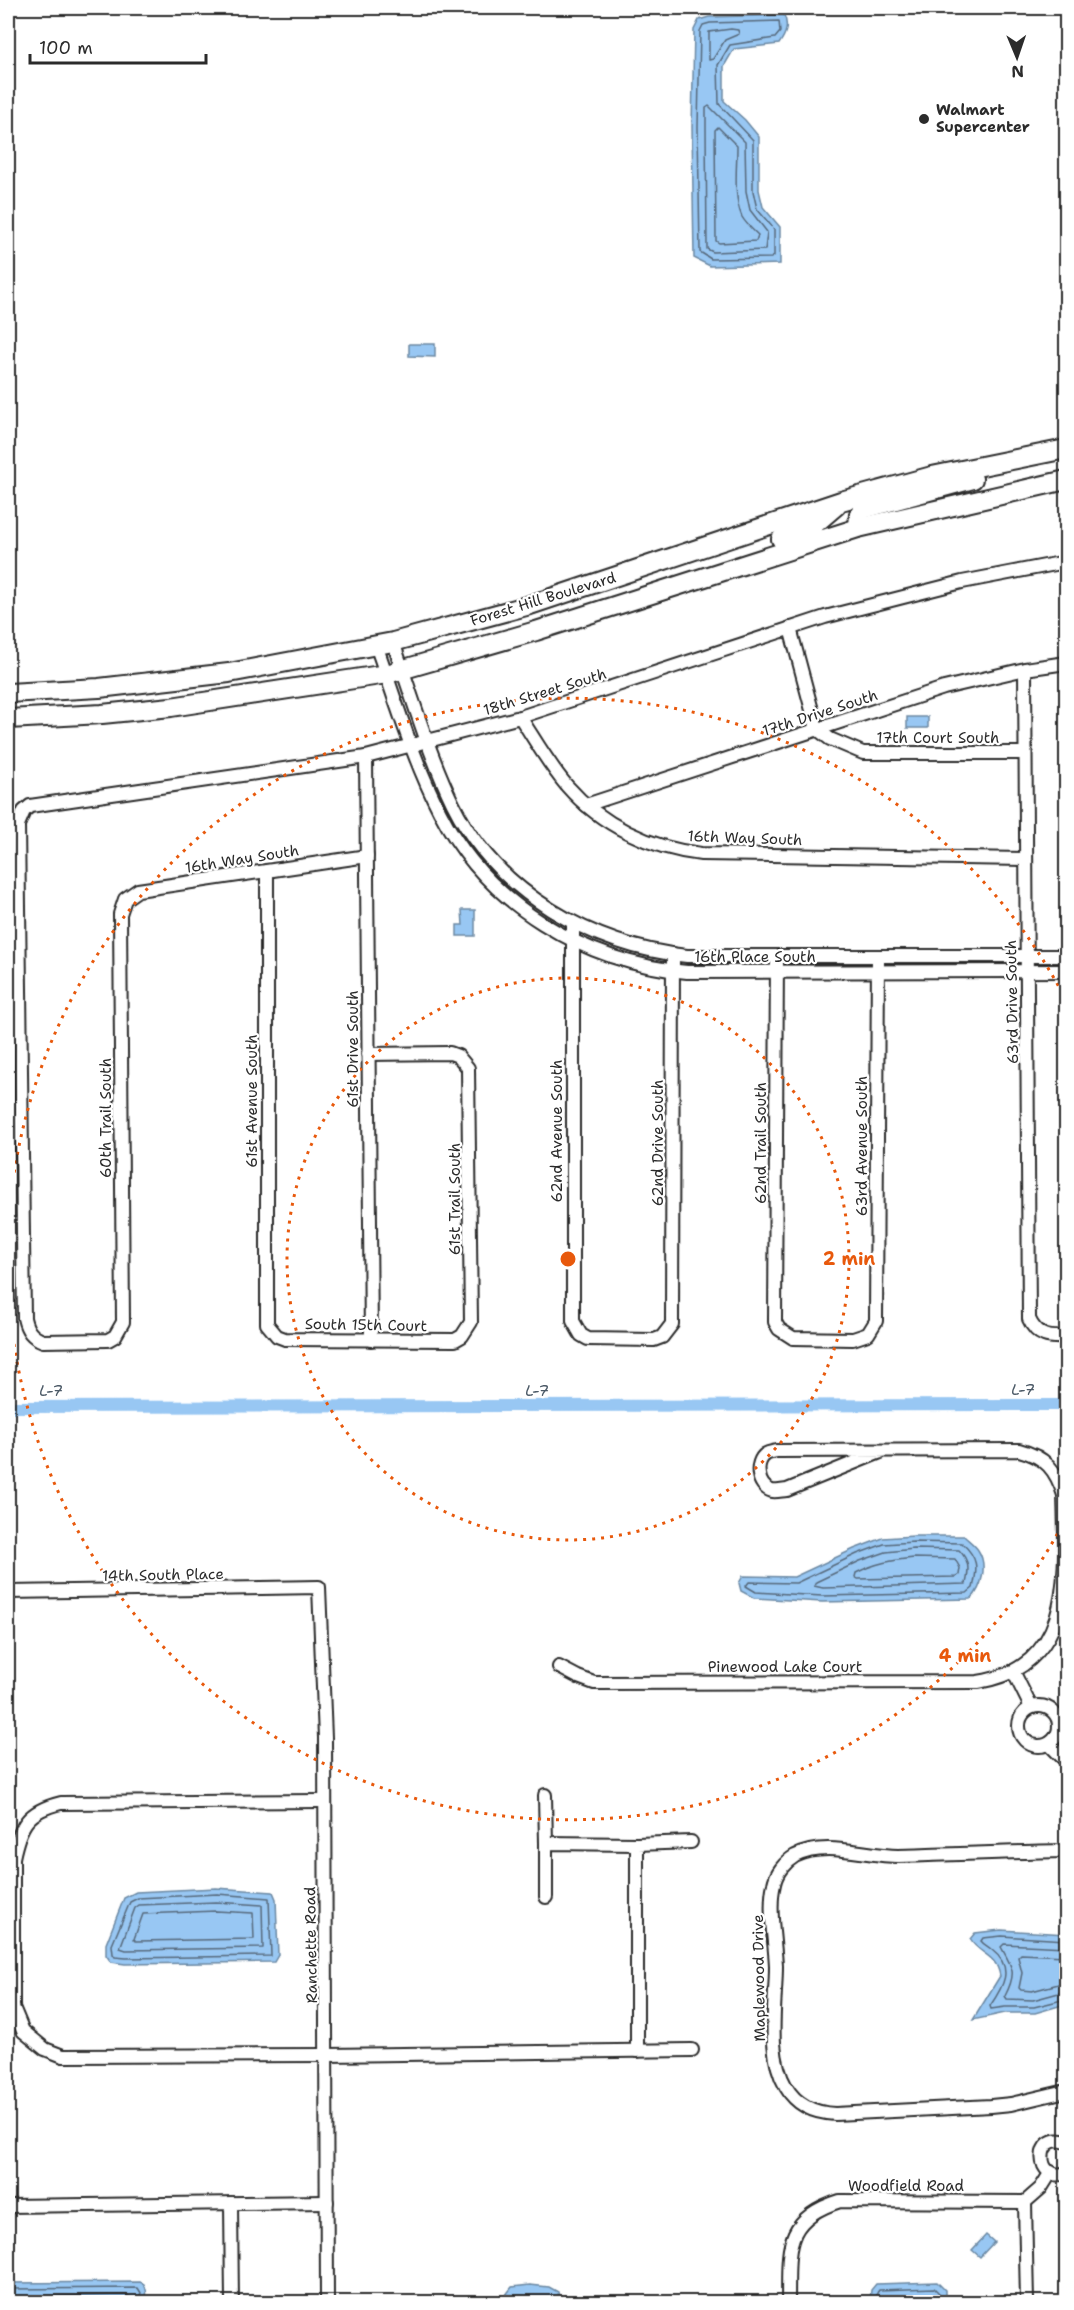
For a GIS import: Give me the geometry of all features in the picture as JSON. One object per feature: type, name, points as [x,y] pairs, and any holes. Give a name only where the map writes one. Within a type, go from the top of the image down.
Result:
[{"type":"main road","name":"Forest Hill Boulevard","points":[[8,693],[99,688],[230,673],[385,644],[530,605],[841,501],[932,476],[1066,449]]},
{"type":"main road","points":[[858,528],[859,514],[863,509],[968,480],[1048,453]]},
{"type":"main road","name":"Forest Hill Boulevard","points":[[8,719],[102,714],[171,707],[395,671],[536,631],[858,528],[1066,480]]},
{"type":"main road","points":[[634,599],[640,591],[675,573],[808,530],[841,501]]},
{"type":"street","name":"18th Street South","points":[[115,1336],[100,1341],[44,1341],[30,1333],[24,1318],[18,825],[24,811],[38,803],[366,757],[520,717],[790,628],[887,599],[1066,562]]},
{"type":"street","points":[[790,628],[817,729]]},
{"type":"street","name":"16th Place South","points":[[385,644],[453,804],[464,822],[488,854],[518,886],[573,924],[612,940],[642,949],[673,954],[1066,956]]},
{"type":"street","name":"17th Drive South","points":[[586,805],[944,688],[1025,669],[1066,663]]},
{"type":"street","name":"63rd Drive South","points":[[1025,669],[1029,1319],[1038,1333],[1066,1338]]},
{"type":"street","name":"16th Place South","points":[[395,671],[412,745],[439,811],[450,831],[476,865],[508,898],[534,918],[573,941],[606,956],[673,971],[1066,971]]},
{"type":"street","name":"16th Way South","points":[[520,717],[552,766],[586,805],[603,818],[642,839],[667,848],[693,853],[1025,859]]},
{"type":"street","name":"17th Court South","points":[[817,729],[846,747],[863,753],[1025,753]]},
{"type":"street","name":"61st Drive South","points":[[366,757],[371,1340]]},
{"type":"street","points":[[476,865],[488,854]]},
{"type":"street","name":"16th Way South","points":[[125,899],[138,890],[367,856]]},
{"type":"street","name":"61st Avenue South","points":[[267,871],[266,1316],[271,1331]]},
{"type":"street","name":"60th Trail South","points":[[115,1336],[123,1322],[120,914],[125,899]]},
{"type":"street","name":"62nd Avenue South","points":[[573,924],[573,1322],[581,1335],[596,1340],[654,1340],[668,1331]]},
{"type":"street","name":"62nd Drive South","points":[[668,1331],[673,1316],[673,954]]},
{"type":"street","name":"62nd Trail South","points":[[777,956],[774,1314],[779,1329]]},
{"type":"street","name":"63rd Avenue South","points":[[779,1329],[793,1338],[852,1340],[868,1335],[876,1321],[878,956]]},
{"type":"street","name":"61st Trail South","points":[[368,1054],[450,1053],[464,1061],[469,1076],[471,1322],[462,1336]]},
{"type":"street","name":"South 15th Court","points":[[271,1331],[285,1339],[447,1341],[462,1336]]},
{"type":"street","name":"Pinewood Lake Court","points":[[559,1666],[594,1683],[978,1682],[1014,1673],[1046,1648],[1057,1632],[1066,1604],[1064,1495],[1059,1480],[1050,1466],[1035,1454],[1019,1450],[883,1450],[776,1451],[766,1454],[759,1463],[758,1476],[763,1486],[772,1491],[787,1490],[883,1450]]},
{"type":"street","name":"14th South Place","points":[[8,1592],[319,1587]]},
{"type":"street","name":"Ranchette Road","points":[[319,1587],[324,1738],[327,2302]]},
{"type":"street","points":[[1014,1673],[1031,1707]]},
{"type":"street","points":[[1043,1706],[1058,1717],[1060,1723],[1058,1735],[1049,1744],[1036,1746],[1025,1741],[1021,1735],[1019,1722],[1025,1711],[1031,1707],[1043,1706]]},
{"type":"street","points":[[1049,1744],[1066,1761]]},
{"type":"street","points":[[545,1795],[546,1897]]},
{"type":"street","points":[[324,1801],[61,1803],[44,1807],[31,1817],[18,1834],[13,1858],[13,2007],[23,2031],[45,2049],[63,2056],[692,2050]]},
{"type":"street","points":[[546,1843],[691,1842]]},
{"type":"street","points":[[637,1844],[637,2051]]},
{"type":"street","name":"Maplewood Drive","points":[[1066,1851],[960,1852],[896,1856],[816,1850],[794,1857],[784,1865],[775,1879],[772,1896],[776,1967],[777,2062],[786,2088],[806,2107],[823,2114],[835,2114],[991,2106],[1021,2102],[1066,2091]]},
{"type":"street","points":[[1066,2142],[1056,2140],[1050,2142],[1043,2152],[1043,2164],[1051,2172],[1057,2174],[1066,2172]]},
{"type":"street","points":[[1027,2302],[1025,2202],[1041,2188],[1051,2172]]},
{"type":"street","name":"Woodfield Road","points":[[788,2302],[789,2255],[794,2232],[805,2218],[820,2207],[840,2201],[1025,2202]]},
{"type":"street","points":[[8,2206],[327,2202]]},
{"type":"street","points":[[231,2203],[232,2302]]},
{"type":"water","points":[[784,15],[786,30],[779,44],[734,49],[724,66],[724,101],[745,120],[759,137],[759,190],[763,207],[780,227],[780,264],[710,266],[694,258],[692,127],[694,30],[699,20],[709,17]]},
{"type":"water","points":[[409,344],[435,344],[435,357],[409,356]]},
{"type":"water","points":[[907,717],[928,717],[928,728],[907,728]]},
{"type":"water","points":[[462,910],[475,910],[475,936],[457,936],[457,925],[463,925]]},
{"type":"water","points":[[964,1536],[975,1546],[981,1556],[983,1569],[981,1583],[971,1599],[822,1602],[754,1598],[741,1591],[739,1583],[743,1576],[794,1577],[883,1538]]},
{"type":"water","points":[[216,1888],[273,1892],[276,1899],[278,1955],[274,1962],[125,1964],[111,1962],[106,1955],[106,1944],[124,1898],[136,1892]]},
{"type":"water","points":[[1001,1930],[1066,1934],[1066,2004],[1035,2013],[1005,2013],[973,2020],[1000,1976],[991,1958],[970,1939],[975,1933]]},
{"type":"water","points":[[986,2235],[994,2242],[980,2257],[972,2250]]},
{"type":"water","points":[[140,2282],[144,2284],[147,2293],[146,2297],[139,2302],[8,2302],[8,2283]]},
{"type":"water","points":[[937,2282],[945,2290],[945,2302],[870,2302],[871,2290],[876,2284]]},
{"type":"water","points":[[530,2285],[549,2287],[558,2292],[560,2302],[502,2302],[512,2287]]},
{"type":"waterway","name":"L-7","points":[[8,1407],[1066,1405]]},
{"type":"place","name":"Walmart Supercenter","points":[[924,119]]}]
